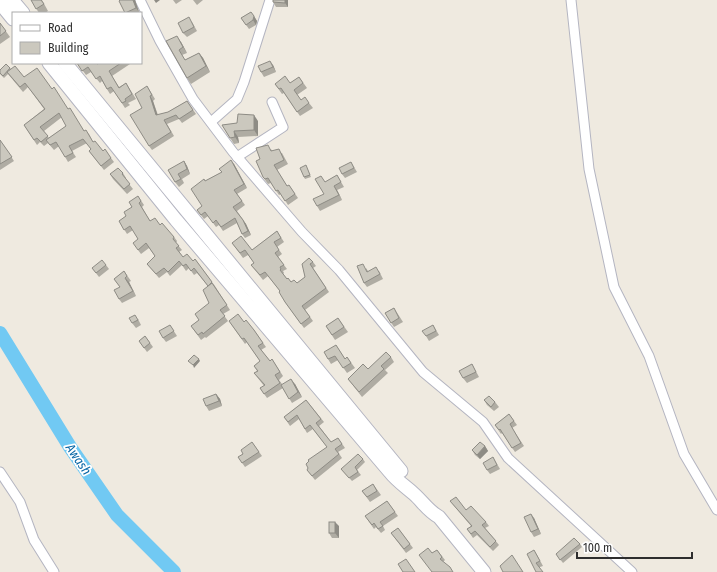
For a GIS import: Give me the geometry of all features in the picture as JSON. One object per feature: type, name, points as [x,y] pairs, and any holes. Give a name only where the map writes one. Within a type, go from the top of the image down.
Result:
[{"type":"main road","points":[[12,0],[22,12]]},
{"type":"main road","points":[[0,3],[12,18]]},
{"type":"main road","points":[[50,64],[176,220],[400,484],[414,494]]},
{"type":"main road","points":[[66,64],[406,478],[414,494],[429,512],[439,517],[484,572]]},
{"type":"street","points":[[140,0],[160,41],[193,99],[238,157],[302,232],[339,270],[423,372],[483,422],[508,458],[632,572]]},
{"type":"street","points":[[211,122],[237,99],[244,82],[270,0]]},
{"type":"street","points":[[571,0],[589,169],[614,287],[649,356],[684,454],[717,510]]},
{"type":"street","points":[[238,157],[283,127],[272,102]]},
{"type":"street","points":[[0,472],[20,502],[34,540],[54,572]]},
{"type":"building","points":[[31,0],[41,0],[44,4],[36,9]]},
{"type":"building","points":[[133,0],[136,8],[124,12],[119,1]]},
{"type":"building","points":[[273,0],[285,0],[285,3],[273,2]]},
{"type":"building","points":[[251,12],[254,16],[253,20],[246,25],[241,18]]},
{"type":"building","points":[[189,17],[194,27],[183,33],[178,23]]},
{"type":"building","points":[[0,23],[6,31],[0,36]]},
{"type":"building","points":[[177,36],[183,47],[179,50],[185,60],[199,53],[206,66],[187,78],[166,41]]},
{"type":"building","points":[[270,61],[273,67],[261,72],[258,66]]},
{"type":"building","points":[[6,64],[10,68],[3,76],[0,73],[0,70]]},
{"type":"building","points":[[78,64],[120,64],[109,71],[119,88],[126,83],[132,94],[122,103],[111,87],[107,89],[100,76],[96,79],[88,67],[82,71]]},
{"type":"building","points":[[15,66],[24,77],[37,68],[52,89],[54,87],[68,109],[70,108],[84,131],[86,130],[93,142],[95,141],[103,151],[105,149],[111,158],[101,166],[89,151],[91,149],[83,139],[69,146],[73,153],[65,157],[56,142],[50,145],[46,140],[66,126],[59,113],[40,127],[48,136],[41,142],[37,138],[34,140],[24,125],[45,109],[25,83],[20,87],[7,72]]},
{"type":"building","points":[[285,76],[290,83],[299,77],[303,83],[294,90],[301,100],[305,97],[309,103],[297,112],[281,88],[279,89],[275,84]]},
{"type":"building","points":[[147,86],[152,95],[150,96],[156,115],[168,112],[187,101],[193,110],[179,119],[176,115],[164,120],[171,132],[149,146],[130,115],[142,108],[135,94]]},
{"type":"building","points":[[238,114],[254,115],[254,130],[234,131],[235,137],[230,138],[222,125],[237,123]]},
{"type":"building","points":[[0,140],[12,157],[0,164]]},
{"type":"building","points":[[268,145],[271,151],[279,149],[284,160],[274,165],[287,186],[289,185],[295,194],[285,201],[278,190],[276,191],[268,178],[265,179],[263,177],[256,161],[260,159],[256,148]]},
{"type":"building","points":[[231,160],[244,184],[234,190],[242,201],[233,207],[243,220],[248,231],[242,234],[235,218],[221,227],[216,220],[213,223],[205,212],[201,215],[197,210],[202,206],[191,189],[204,179],[205,181],[222,172],[219,169]]},
{"type":"building","points":[[184,161],[187,169],[178,174],[181,179],[175,182],[168,170]]},
{"type":"building","points":[[351,162],[354,168],[342,174],[339,168]]},
{"type":"building","points":[[306,165],[310,175],[304,177],[300,168]]},
{"type":"building","points":[[118,168],[130,184],[124,189],[110,174]]},
{"type":"building","points":[[337,175],[341,182],[334,186],[339,195],[317,206],[313,199],[324,194],[315,179],[321,176],[325,182]]},
{"type":"building","points":[[138,196],[141,201],[139,203],[150,221],[155,218],[160,225],[162,223],[174,237],[173,239],[179,246],[176,248],[183,257],[187,254],[193,261],[195,259],[212,282],[208,286],[194,268],[191,271],[186,264],[183,266],[179,261],[168,272],[164,268],[156,274],[147,264],[155,256],[146,243],[138,250],[133,243],[138,239],[130,226],[124,230],[119,221],[126,216],[124,212],[132,207],[129,202]]},
{"type":"building","points":[[277,231],[281,238],[274,242],[279,250],[275,253],[284,265],[280,267],[280,270],[287,279],[288,278],[291,282],[294,280],[297,283],[305,277],[302,264],[309,258],[313,262],[310,264],[326,288],[302,306],[310,317],[301,324],[285,302],[279,292],[280,291],[265,272],[260,275],[251,265],[254,263],[245,250],[240,253],[232,243],[241,236],[252,250]]},
{"type":"building","points":[[102,260],[106,265],[96,273],[92,268]]},
{"type":"building","points":[[363,264],[367,272],[376,267],[380,274],[364,283],[357,266]]},
{"type":"building","points":[[124,271],[127,276],[125,278],[133,291],[119,299],[114,290],[120,287],[114,279]]},
{"type":"building","points":[[212,283],[227,305],[220,310],[225,316],[203,334],[202,332],[198,335],[191,326],[199,320],[195,314],[209,303],[203,290]]},
{"type":"building","points":[[394,308],[399,318],[391,323],[385,313]]},
{"type":"building","points":[[238,314],[244,322],[246,320],[254,330],[263,343],[258,346],[270,361],[272,359],[280,372],[275,375],[280,383],[264,394],[260,388],[265,385],[254,373],[258,371],[254,366],[260,361],[244,338],[242,339],[229,321]]},
{"type":"building","points":[[135,315],[138,320],[132,323],[129,318]]},
{"type":"building","points":[[338,318],[344,327],[332,335],[326,326]]},
{"type":"building","points":[[170,325],[174,331],[163,338],[159,331]]},
{"type":"building","points":[[433,325],[436,331],[426,336],[422,331]]},
{"type":"building","points":[[145,336],[150,343],[144,348],[139,341]]},
{"type":"building","points":[[336,345],[345,359],[347,357],[351,363],[343,368],[335,356],[328,359],[324,352]]},
{"type":"building","points":[[386,352],[391,357],[381,366],[384,369],[359,392],[348,379],[363,364],[368,369]]},
{"type":"building","points":[[194,355],[199,359],[193,365],[188,361]]},
{"type":"building","points":[[472,364],[476,372],[463,378],[459,371]]},
{"type":"building","points":[[291,379],[298,392],[289,399],[281,385]]},
{"type":"building","points":[[216,394],[219,401],[206,406],[203,399]]},
{"type":"building","points":[[489,396],[495,402],[491,407],[484,400]]},
{"type":"building","points":[[306,400],[321,419],[316,423],[331,442],[338,438],[342,444],[335,449],[339,454],[312,476],[307,470],[308,468],[306,464],[309,461],[308,460],[327,447],[310,425],[305,429],[297,415],[288,422],[284,417]]},
{"type":"building","points":[[509,414],[514,421],[510,424],[521,443],[512,448],[500,429],[499,430],[495,425]]},
{"type":"building","points":[[252,442],[259,452],[242,463],[238,457],[243,454],[241,450]]},
{"type":"building","points":[[480,442],[485,446],[477,455],[472,450]]},
{"type":"building","points":[[358,454],[363,459],[355,467],[358,472],[349,478],[341,469]]},
{"type":"building","points":[[493,457],[497,465],[487,470],[483,463]]},
{"type":"building","points":[[373,484],[377,491],[367,497],[362,491]]},
{"type":"building","points":[[456,497],[466,510],[471,506],[486,522],[482,525],[496,541],[490,547],[475,531],[471,534],[467,529],[472,526],[450,501]]},
{"type":"building","points":[[387,501],[395,512],[380,522],[383,526],[378,529],[374,523],[372,525],[365,516]]},
{"type":"building","points":[[531,514],[538,529],[531,532],[524,517]]},
{"type":"building","points":[[329,522],[335,522],[335,533],[329,533]]},
{"type":"building","points":[[398,528],[410,544],[404,549],[391,533]]},
{"type":"building","points":[[574,538],[580,544],[560,560],[556,554]]},
{"type":"building","points":[[428,548],[432,553],[437,550],[442,557],[440,559],[450,567],[453,572],[432,572],[419,555]]},
{"type":"building","points":[[534,550],[540,561],[536,563],[543,572],[536,572],[527,554]]},
{"type":"building","points":[[512,555],[523,572],[503,572],[500,566]]},
{"type":"building","points":[[406,559],[415,572],[403,572],[398,564]]},
{"type":"waterway","name":"Awash","points":[[0,333],[70,447],[117,515],[174,572]]}]
